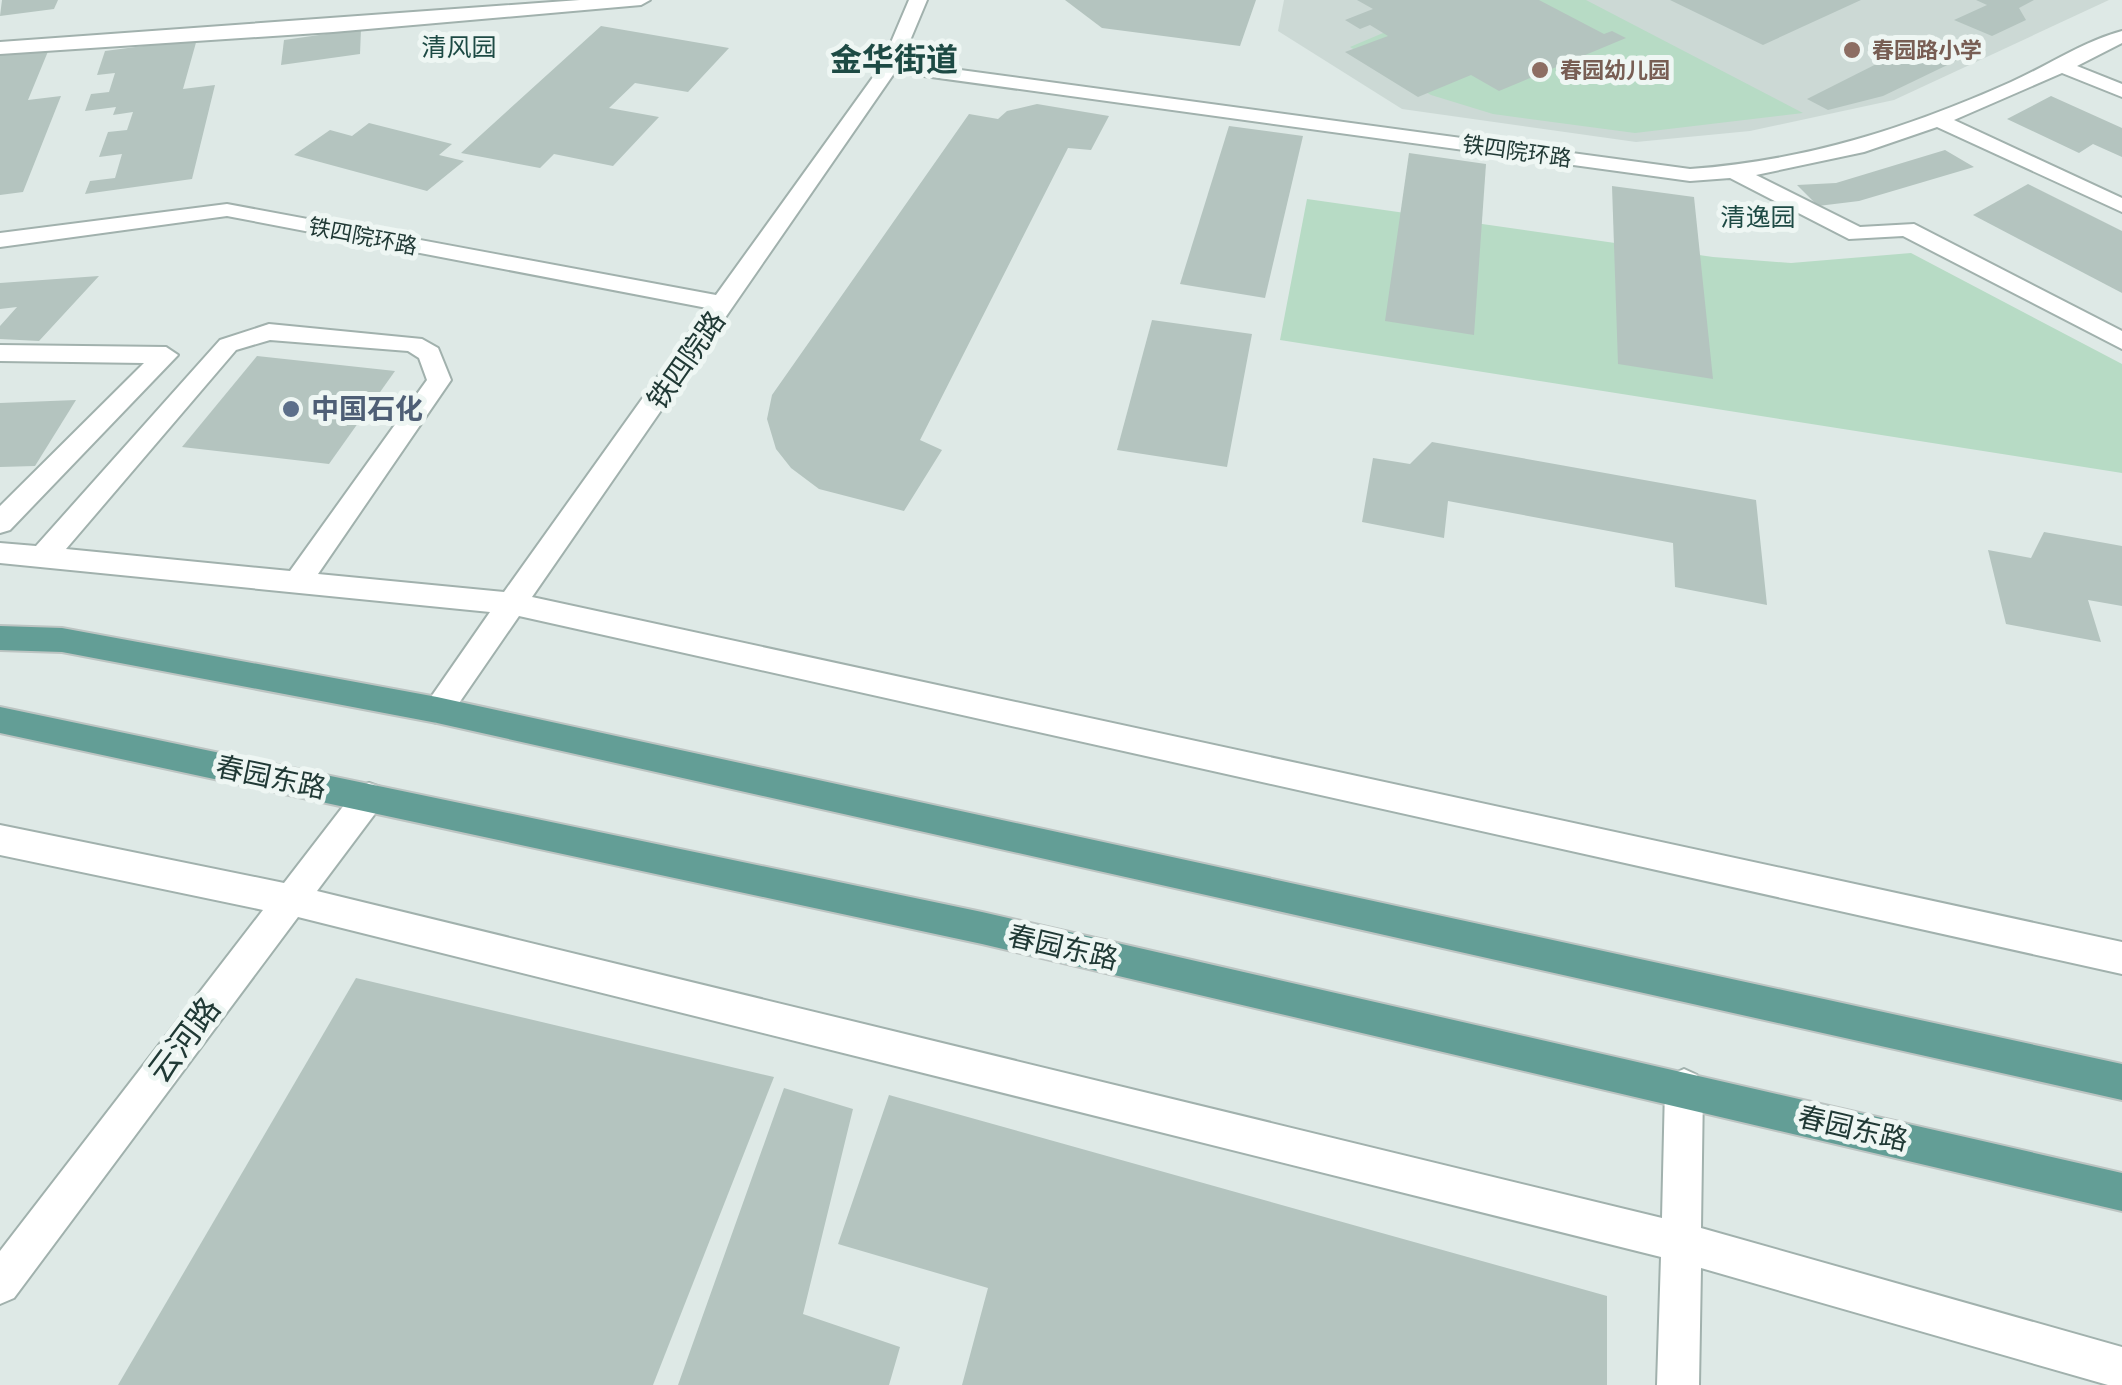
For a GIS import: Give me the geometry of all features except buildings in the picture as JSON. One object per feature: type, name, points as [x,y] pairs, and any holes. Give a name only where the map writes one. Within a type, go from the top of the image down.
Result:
[{"type":"main road","points":[[0,638],[62,640],[438,710],[2122,1082]]},
{"type":"main road","name":"春园东路","points":[[0,720],[1002,933],[2122,1192]]},
{"type":"street","points":[[0,48],[333,27],[640,0]]},
{"type":"street","name":"铁四院路","points":[[438,710],[890,66],[918,0]]},
{"type":"street","name":"铁四院环路","points":[[890,66],[1690,174],[1737,174],[1845,151],[2062,66],[2122,36]]},
{"type":"street","points":[[2062,66],[2122,91]]},
{"type":"street","points":[[1934,118],[2122,206]]},
{"type":"street","points":[[1737,174],[1856,234],[1906,229],[2122,341]]},
{"type":"street","name":"铁四院环路","points":[[0,240],[227,210],[724,304]]},
{"type":"street","points":[[42,558],[228,345],[269,332],[414,344],[430,354],[439,380],[297,583]]},
{"type":"street","points":[[0,353],[166,355],[0,523]]},
{"type":"street","points":[[0,553],[515,604],[2122,958]]},
{"type":"street","name":"云河路","points":[[0,1284],[369,797]]},
{"type":"street","points":[[0,840],[290,900],[1680,1242],[2122,1368]]},
{"type":"street","points":[[1678,1385],[1684,1088]]},
{"type":"shaded area","name":"春园幼儿园","points":[[1284,0],[2109,0],[1894,100],[1750,131],[1636,142],[1402,109],[1278,31]]},
{"type":"green space","name":"春园幼儿园","points":[[1461,0],[1586,0],[1803,113],[1635,133],[1493,114],[1431,95],[1350,47]]},
{"type":"green space","points":[[1307,199],[1713,257],[1791,263],[1911,253],[2122,364],[2122,473],[1280,340]]},
{"type":"place","name":"春园路小学","points":[[1852,50]]},
{"type":"place","name":"春园幼儿园","points":[[1540,70]]},
{"type":"place","name":"中国石化","points":[[291,409]]},
{"type":"district","name":"清风园","points":[[459,47]]},
{"type":"district","name":"金华街道","points":[[894,60]]},
{"type":"district","name":"清逸园","points":[[1758,217]]}]
